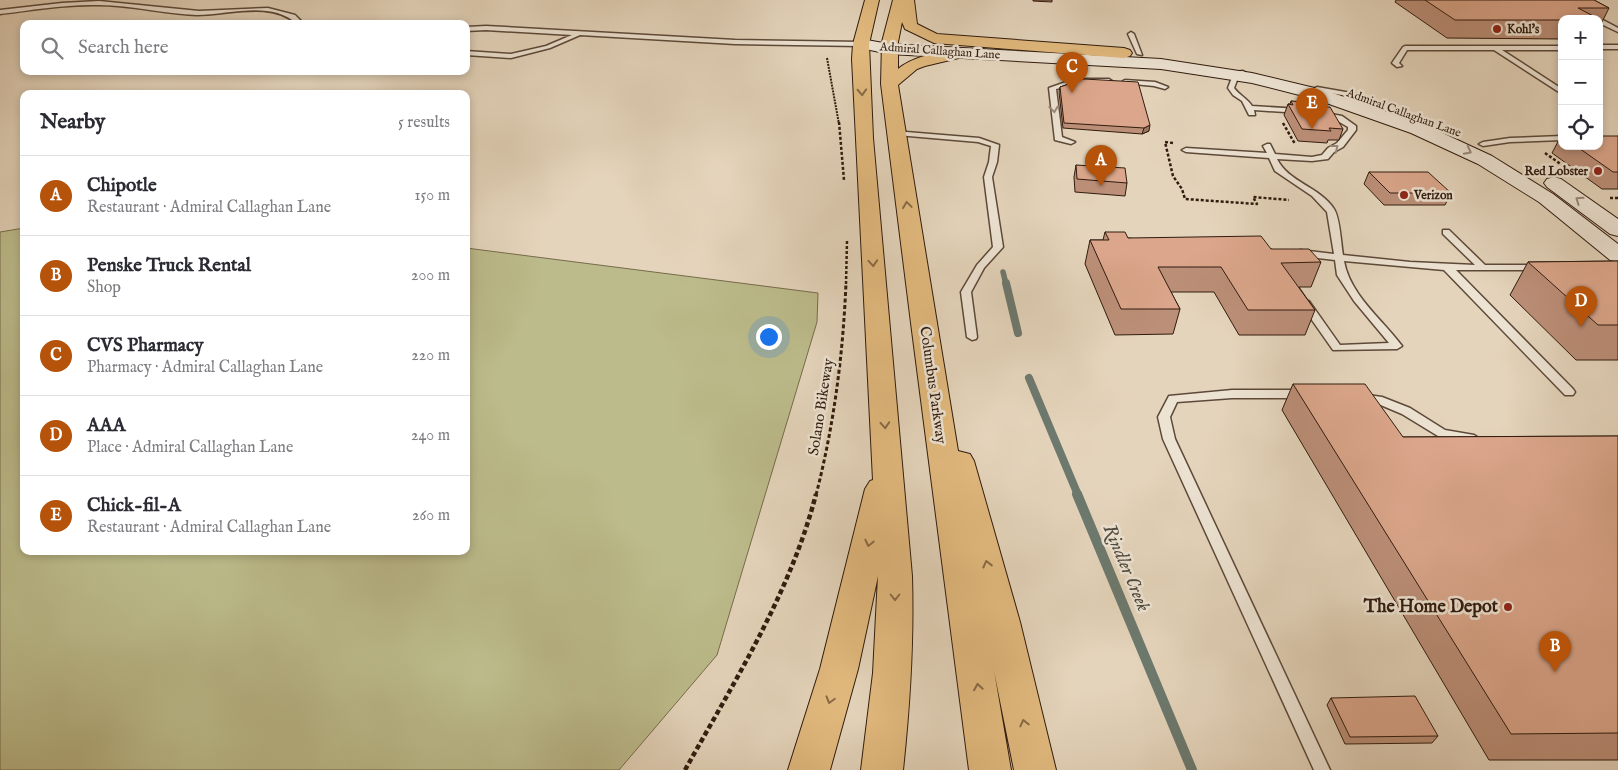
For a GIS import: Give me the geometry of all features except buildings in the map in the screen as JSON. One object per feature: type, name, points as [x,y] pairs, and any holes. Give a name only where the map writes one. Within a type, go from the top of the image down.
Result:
[{"type":"main road","points":[[872,0],[861,44],[860,59],[896,576],[896,631],[892,690],[882,770]]},
{"type":"main road","name":"Columbus Parkway","points":[[900,0],[889,46],[889,84],[990,770]]},
{"type":"main road","points":[[907,0],[910,26],[934,38],[1132,53]]},
{"type":"main road","name":"Admiral Callaghan Lane","points":[[861,44],[961,53],[1162,64],[1276,84],[1346,102],[1394,119],[1462,148],[1505,171],[1546,198],[1618,256]]},
{"type":"main road","name":"Admiral Callaghan Lane","points":[[889,46],[1132,53],[1209,62],[1258,71],[1357,96],[1427,120],[1483,144],[1552,182],[1618,229]]},
{"type":"main road","points":[[889,84],[911,66],[920,62],[961,53]]},
{"type":"main road","points":[[926,337],[982,544],[1035,770]]},
{"type":"main road","points":[[809,770],[839,669],[888,461]]},
{"type":"lane","points":[[0,12],[101,3],[202,13],[264,10],[289,13],[298,20]]},
{"type":"lane","points":[[1603,22],[1618,30]]},
{"type":"lane","points":[[470,29],[486,28],[735,42],[861,44]]},
{"type":"lane","points":[[470,53],[511,56],[548,47],[581,33]]},
{"type":"lane","points":[[1131,34],[1132,53]]},
{"type":"lane","points":[[1603,48],[1618,47]]},
{"type":"lane","points":[[1399,66],[1395,63],[1405,48],[1558,48]]},
{"type":"lane","points":[[1495,48],[1558,89]]},
{"type":"lane","points":[[1186,150],[1312,159],[1325,157],[1350,134],[1352,126],[1339,118],[1314,112],[1250,111],[1245,100],[1235,94],[1231,88],[1236,73],[1246,73],[1334,93],[1357,96]]},
{"type":"lane","points":[[1071,142],[1058,138],[1052,88],[1074,81],[1090,79],[1155,84],[1165,87]]},
{"type":"lane","points":[[897,133],[979,140],[995,145],[993,162],[988,177],[998,247],[980,267],[966,292],[972,337]]},
{"type":"lane","points":[[1483,144],[1510,140],[1558,138]]},
{"type":"lane","points":[[1267,146],[1278,169],[1315,194],[1330,211],[1342,275],[1358,299],[1397,346],[1337,348],[1299,295]]},
{"type":"lane","points":[[1446,232],[1482,267]]},
{"type":"lane","points":[[1294,252],[1447,267],[1550,267]]},
{"type":"lane","points":[[1447,267],[1569,392]]},
{"type":"lane","points":[[1312,394],[1232,394],[1173,399],[1164,417],[1169,439],[1322,770]]},
{"type":"lane","points":[[1350,397],[1378,400],[1406,411],[1442,433],[1484,441]]},
{"type":"path","points":[[828,43],[827,58],[840,128],[844,184]]},
{"type":"path","name":"Solano Bikeway","points":[[685,770],[742,669],[775,601],[804,532],[818,487],[828,446],[842,351],[846,291],[846,233]]},
{"type":"shaded area","points":[[20,229],[20,555],[470,555],[470,249],[818,293],[817,322],[717,655],[619,770],[0,770],[0,232]]},
{"type":"waterway","name":"Rindler Creek","points":[[1003,272],[1006,284]]},
{"type":"waterway","name":"Rindler Creek","points":[[1006,283],[1018,333]]},
{"type":"waterway","name":"Rindler Creek","points":[[1029,378],[1078,495]]},
{"type":"waterway","name":"Rindler Creek","points":[[1077,494],[1192,770]]},
{"type":"place","name":"Kohl's","points":[[1497,29]]},
{"type":"place","name":"CVS Pharmacy","points":[[1072,93]]},
{"type":"place","name":"Chick-fil-A","points":[[1312,129]]},
{"type":"place","name":"Red Lobster","points":[[1598,171]]},
{"type":"place","name":"Chipotle","points":[[1101,186]]},
{"type":"place","name":"Verizon","points":[[1404,195]]},
{"type":"place","name":"AAA","points":[[1581,327]]},
{"type":"place","name":"The Home Depot","points":[[1508,607]]},
{"type":"place","name":"Penske Truck Rental","points":[[1555,672]]}]
